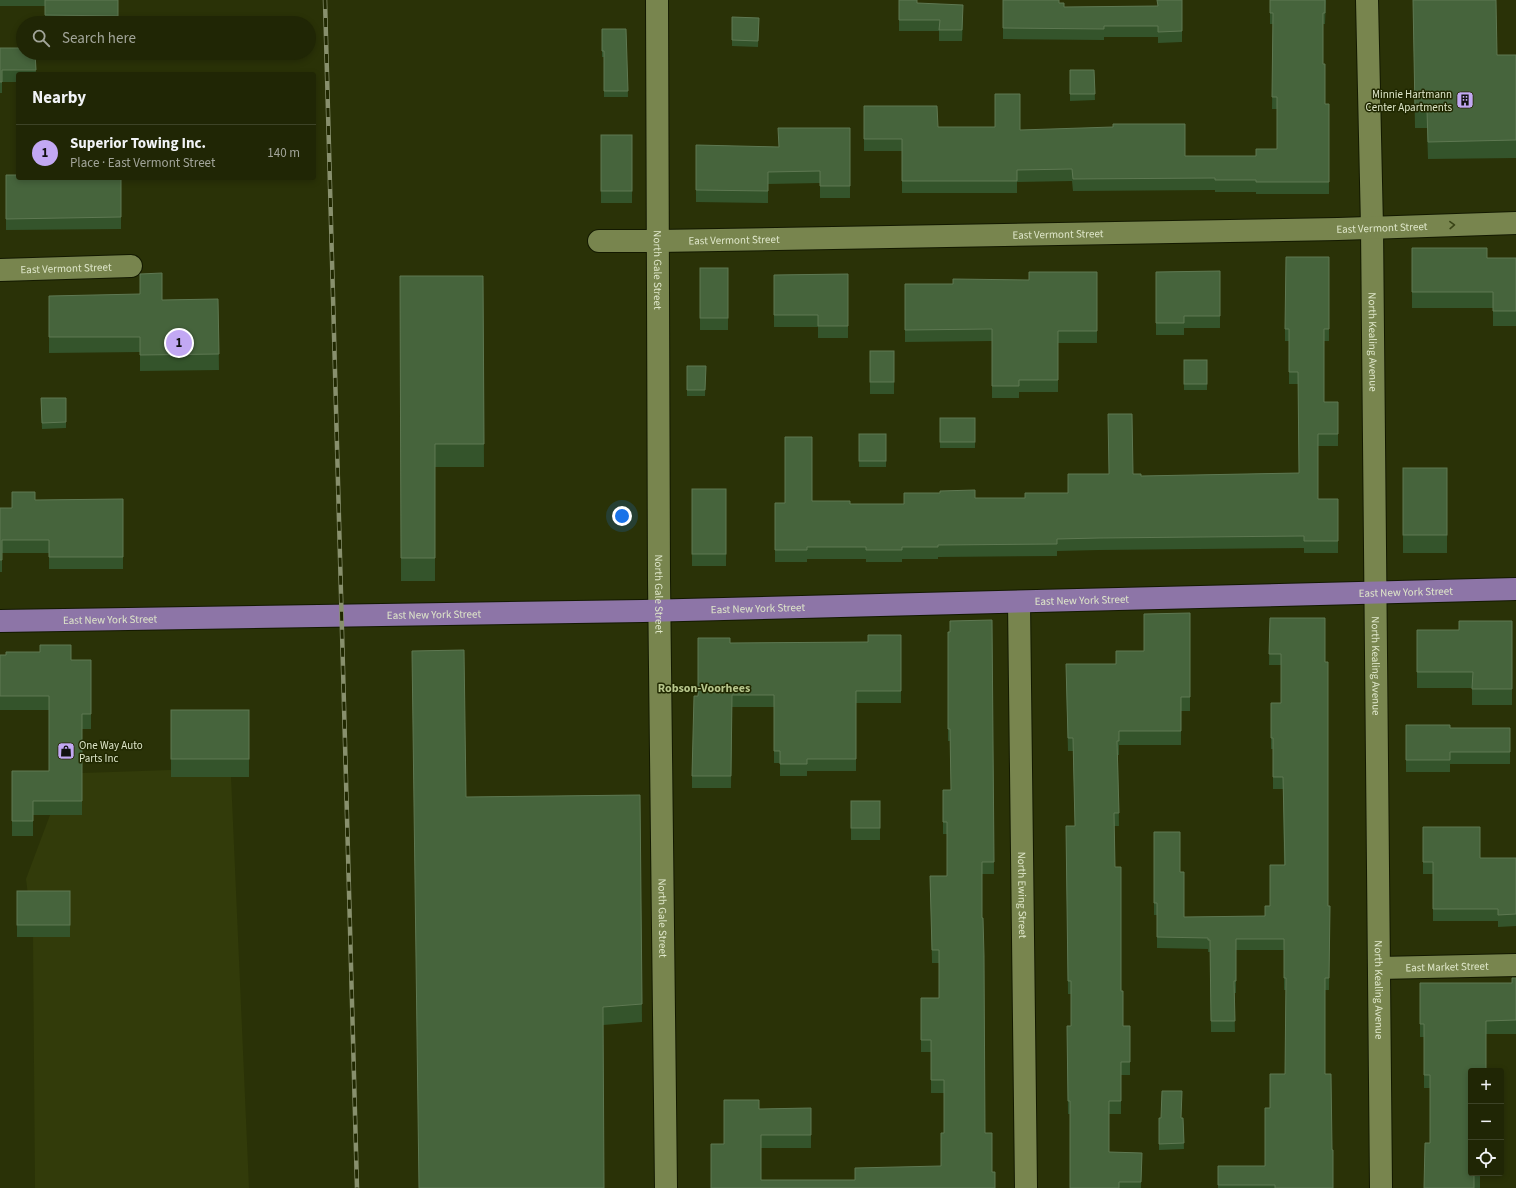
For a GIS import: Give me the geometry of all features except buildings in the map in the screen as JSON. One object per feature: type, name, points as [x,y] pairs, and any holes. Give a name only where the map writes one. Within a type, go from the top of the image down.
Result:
[{"type":"main road","name":"East New York Street","points":[[0,621],[659,611],[1516,590]]},
{"type":"street","name":"North Gale Street","points":[[657,0],[659,611],[666,1188]]},
{"type":"street","name":"North Kealing Avenue","points":[[1367,0],[1372,227],[1374,593],[1381,1188]]},
{"type":"street","name":"East Vermont Street","points":[[599,241],[1516,223]]},
{"type":"street","name":"East Vermont Street","points":[[0,270],[131,266]]},
{"type":"street","name":"North Ewing Street","points":[[1020,602],[1026,1188]]},
{"type":"street","name":"East Market Street","points":[[1379,968],[1516,965]]},
{"type":"shaded area","points":[[171,770],[171,777],[231,777],[249,1188],[35,1188],[33,937],[26,879],[50,815],[82,773]]},
{"type":"railway","points":[[325,0],[357,1188]]},
{"type":"place","name":"Minnie Hartmann Center Apartments","points":[[1465,100]]},
{"type":"place","name":"Superior Towing Inc.","points":[[179,343]]},
{"type":"place","name":"One Way Auto Parts Inc","points":[[66,751]]},
{"type":"district","name":"Robson-Voorhees","points":[[704,688]]}]
